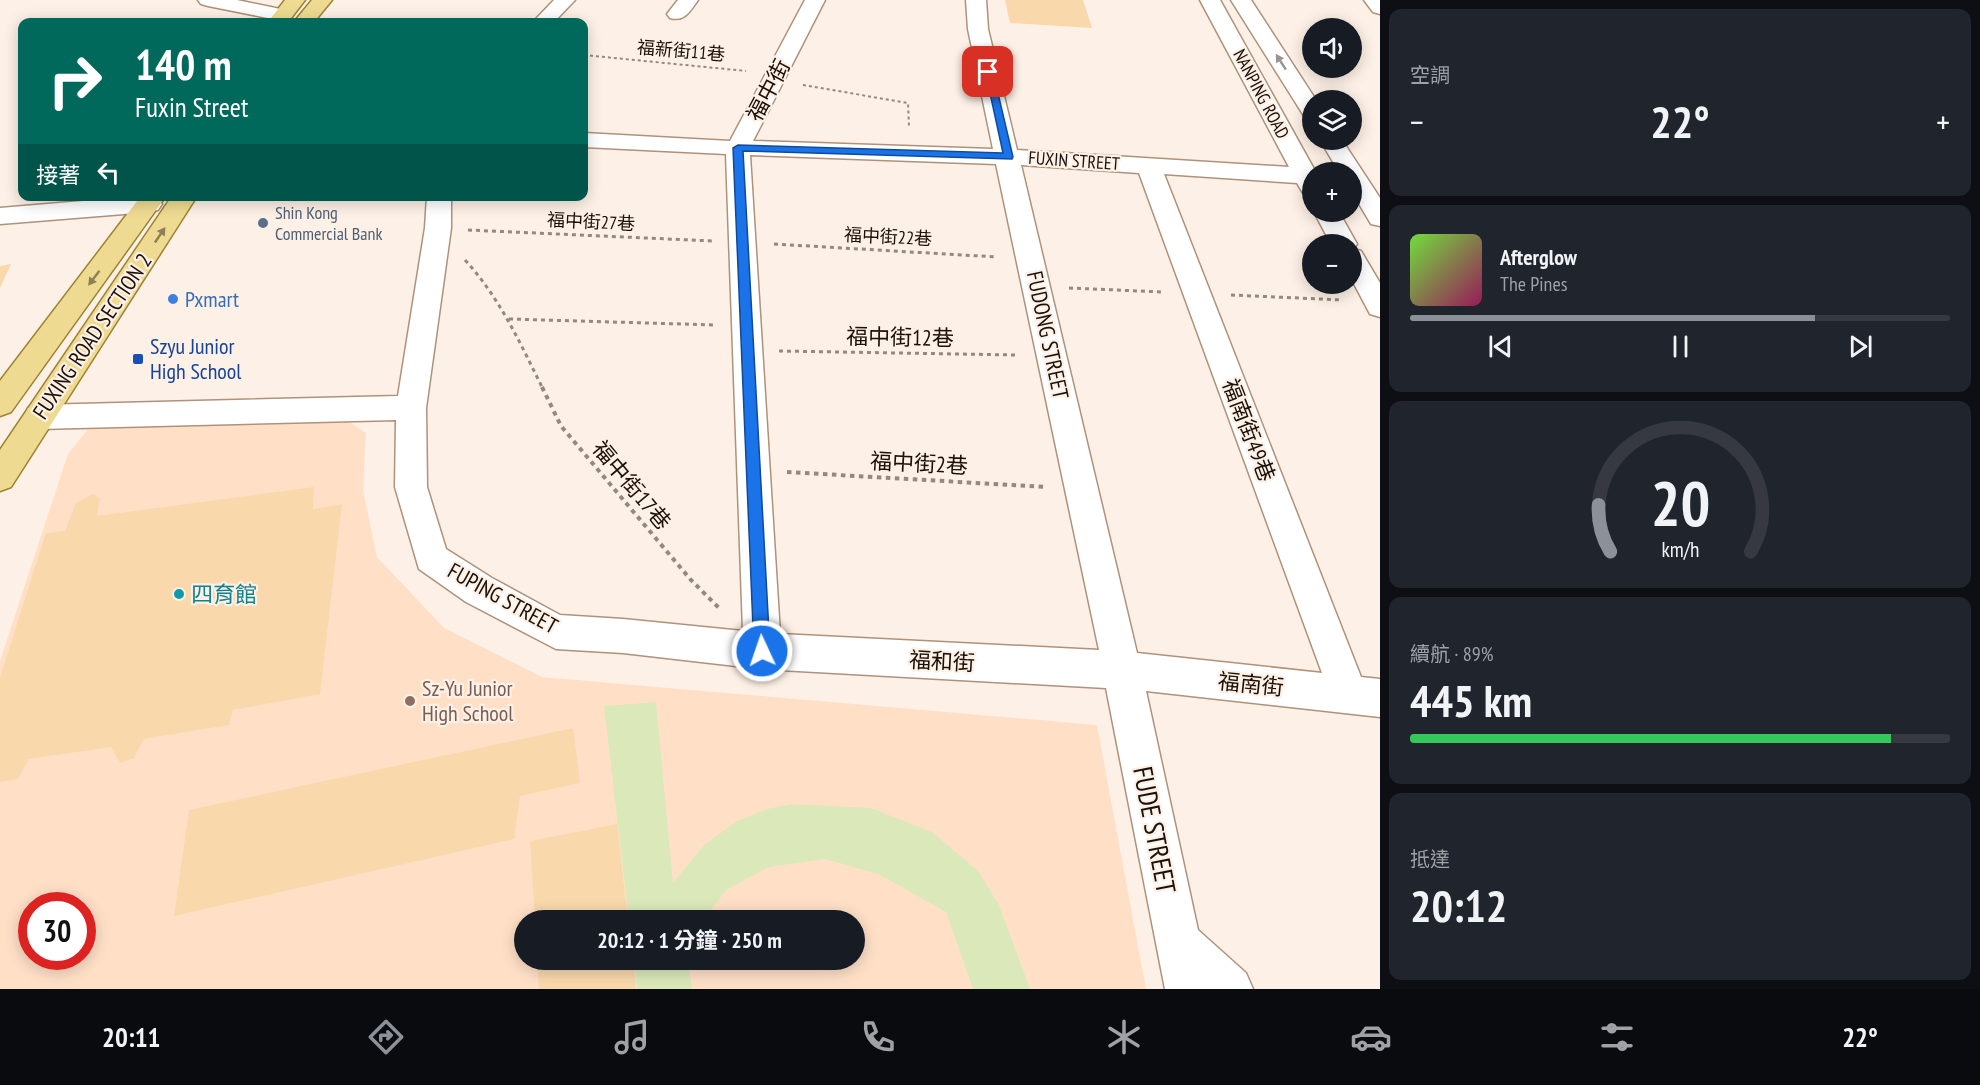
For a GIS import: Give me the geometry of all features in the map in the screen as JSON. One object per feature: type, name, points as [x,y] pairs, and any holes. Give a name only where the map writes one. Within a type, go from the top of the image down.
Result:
[{"type":"main road","points":[[307,18],[322,0]]},
{"type":"main road","name":"FUXING ROAD SECTION 2","points":[[0,404],[150,201]]},
{"type":"main road","name":"FUXING ROAD SECTION 2","points":[[0,477],[183,201]]},
{"type":"street","points":[[208,0],[286,12]]},
{"type":"street","points":[[547,18],[565,0]]},
{"type":"street","name":"福中街","points":[[762,651],[738,148],[815,0]]},
{"type":"street","name":"FUDONG STREET","points":[[976,0],[978,29],[1122,670]]},
{"type":"street","name":"NANPING ROAD","points":[[1210,0],[1302,166]]},
{"type":"street","name":"NANPING ROAD","points":[[1241,0],[1302,95]]},
{"type":"street","points":[[1374,0],[1380,8]]},
{"type":"street","name":"FUXIN STREET","points":[[588,140],[1008,157],[1302,179]]},
{"type":"street","name":"福南街49巷","points":[[1149,166],[1365,697]]},
{"type":"street","points":[[1362,179],[1380,180]]},
{"type":"street","points":[[1362,190],[1380,218]]},
{"type":"street","points":[[0,216],[142,201]]},
{"type":"street","name":"FUPING STREET","points":[[439,201],[438,228],[411,408],[411,487],[431,558],[479,590],[556,632],[623,636],[762,651]]},
{"type":"street","points":[[1362,275],[1380,307]]},
{"type":"street","points":[[39,417],[411,408]]},
{"type":"street","name":"福和街","points":[[762,651],[1122,670]]},
{"type":"street","name":"福南街","points":[[1122,670],[1365,697]]},
{"type":"street","name":"FUDE STREET","points":[[1122,670],[1188,989]]},
{"type":"street","points":[[1177,941],[1230,989]]},
{"type":"path","name":"福新街11巷","points":[[588,55],[775,77],[908,103],[911,153]]},
{"type":"path","name":"福中街27巷","points":[[438,228],[743,242]]},
{"type":"path","name":"福中街17巷","points":[[438,228],[484,281],[509,319],[561,426],[691,579],[762,651]]},
{"type":"path","name":"福中街22巷","points":[[743,242],[1031,259]]},
{"type":"path","points":[[509,319],[747,338]]},
{"type":"path","name":"福中街12巷","points":[[747,338],[1052,356]]},
{"type":"path","name":"福中街2巷","points":[[753,470],[1082,489]]},
{"type":"shaded area","name":"Sz-Yu Junior High School","points":[[343,418],[366,433],[363,490],[377,557],[444,628],[542,677],[1097,725],[1146,989],[0,989],[0,661],[68,454],[92,424]]},
{"type":"green space","points":[[656,702],[673,883],[704,845],[737,821],[767,809],[792,804],[871,808],[932,832],[978,871],[999,905],[1030,989],[973,989],[946,912],[878,874],[825,859],[769,867],[726,890],[711,910],[628,910],[604,706]]},
{"type":"green space","points":[[635,970],[689,970],[692,989],[637,989]]},
{"type":"building","points":[[1005,0],[1083,0],[1092,28],[1010,23]]},
{"type":"building","points":[[11,264],[0,288],[0,266]]},
{"type":"building","name":"四育館","points":[[314,487],[313,509],[342,504],[320,694],[233,710],[229,725],[144,739],[134,758],[120,763],[111,747],[29,759],[18,779],[0,782],[0,677],[46,533],[65,531],[76,503],[93,494],[100,498],[97,516]]},
{"type":"building","points":[[573,728],[580,783],[520,796],[514,839],[174,916],[189,810]]},
{"type":"building","points":[[617,824],[627,910],[534,910],[530,841]]},
{"type":"building","points":[[538,970],[634,970],[636,989],[539,989]]},
{"type":"place","name":"Shin Kong Commercial Bank","points":[[263,223]]},
{"type":"place","name":"Pxmart","points":[[173,299]]},
{"type":"place","name":"Szyu Junior High School","points":[[138,359]]},
{"type":"place","name":"四育館","points":[[179,594]]},
{"type":"place","name":"Sz-Yu Junior High School","points":[[410,701]]},
{"type":"route","points":[[762,651],[738,148],[1008,157],[988,72]]}]
